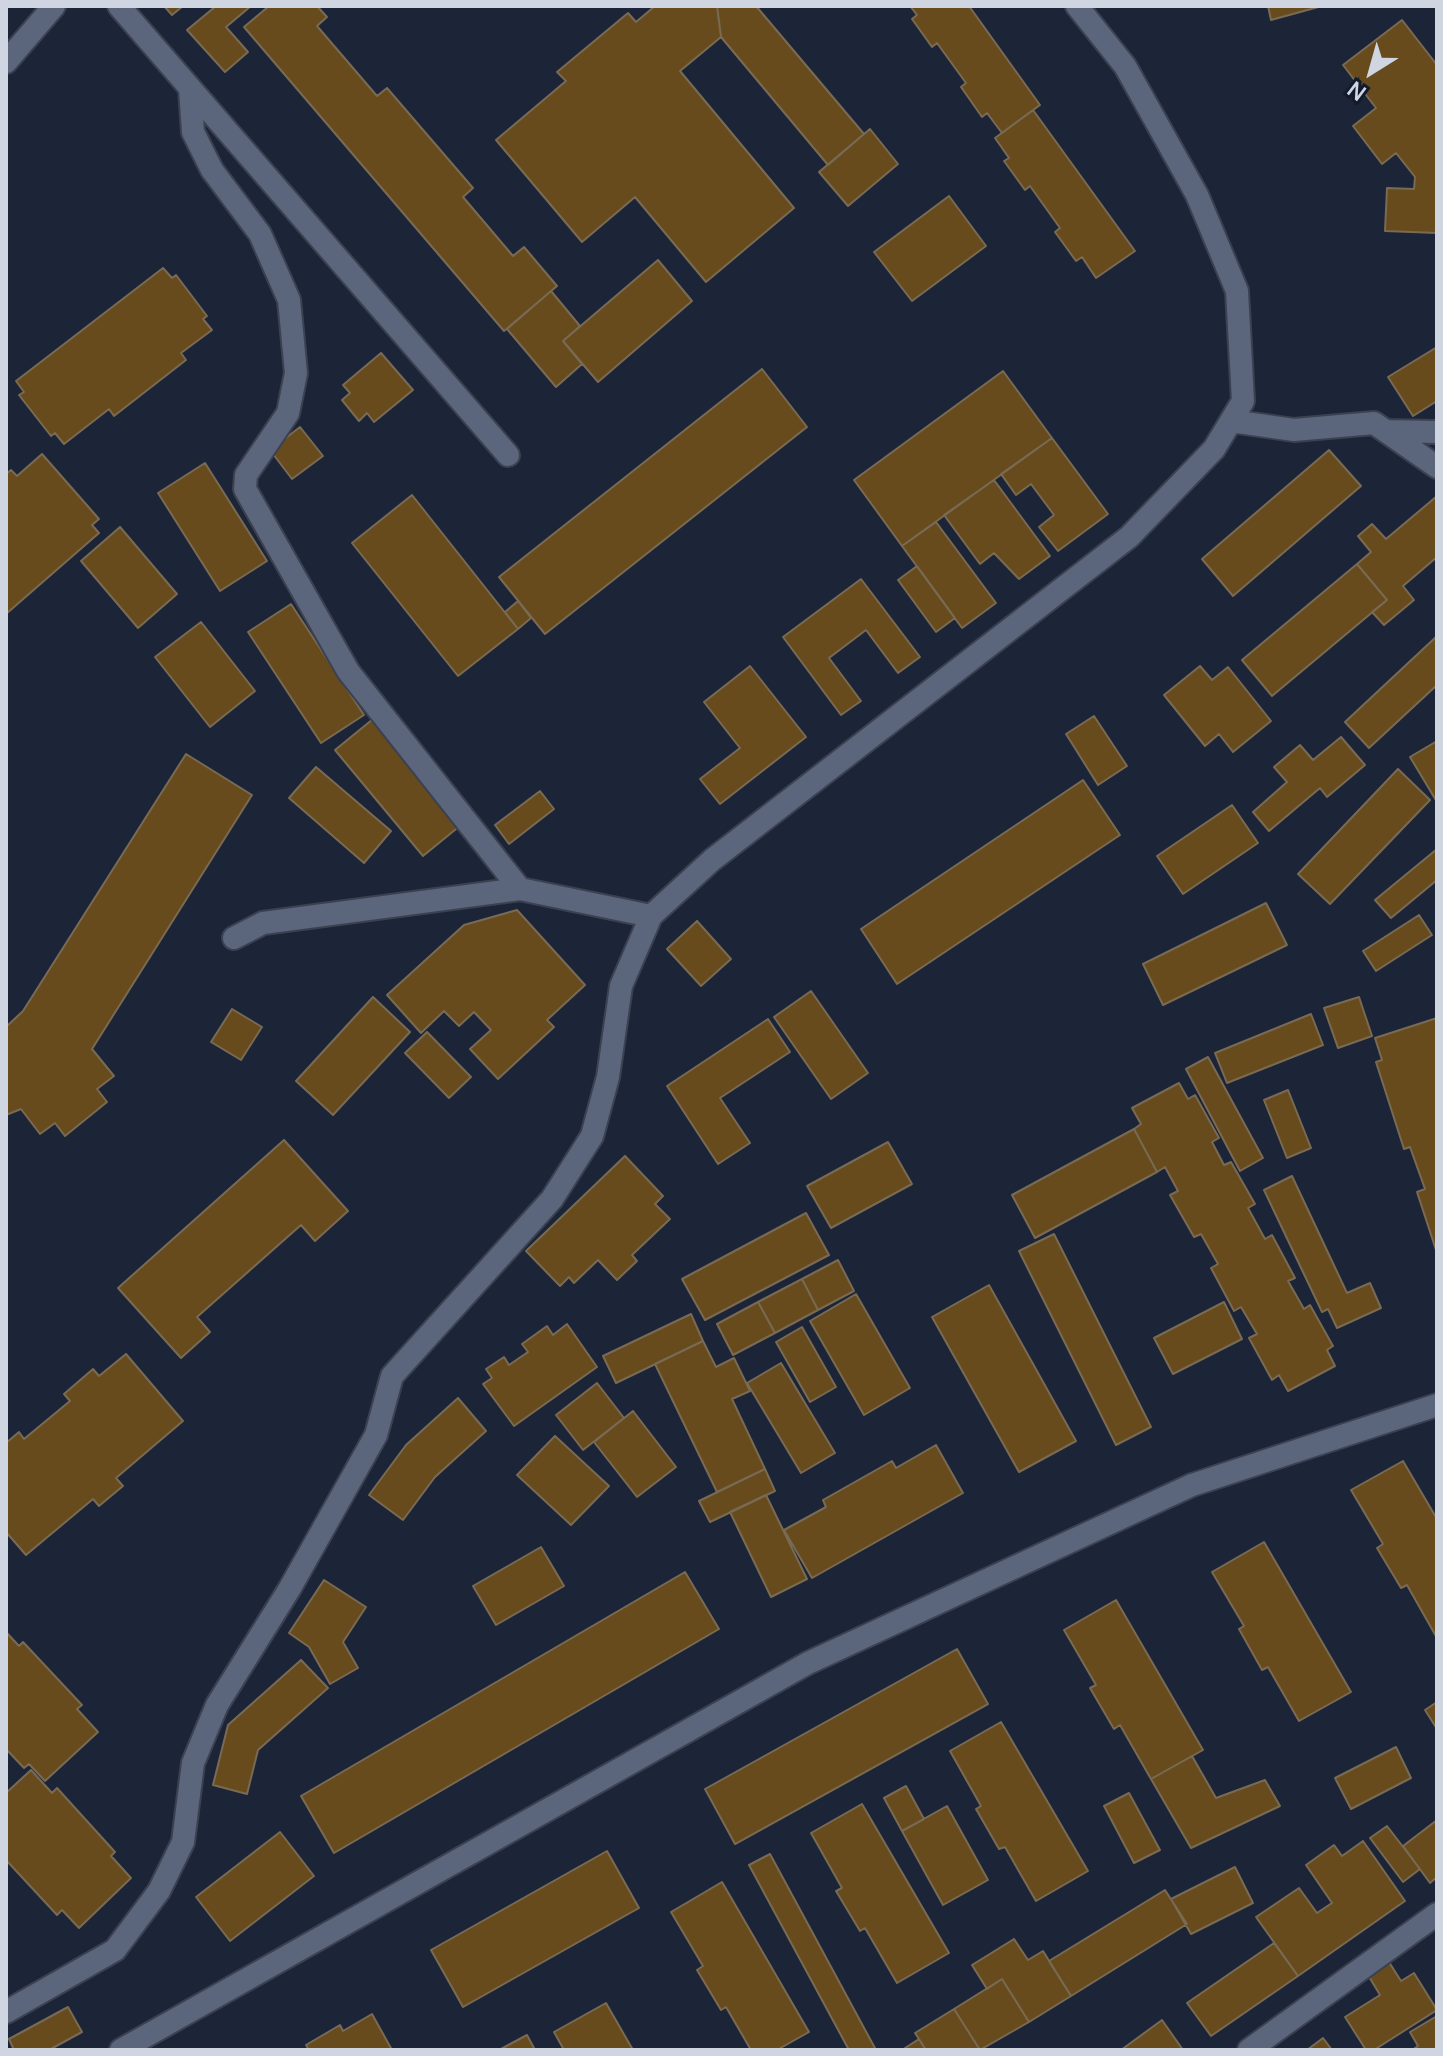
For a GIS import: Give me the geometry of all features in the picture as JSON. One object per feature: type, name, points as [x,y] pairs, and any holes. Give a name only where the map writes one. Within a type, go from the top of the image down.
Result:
[{"type":"street","points":[[6,62],[54,6]]},
{"type":"street","points":[[119,6],[508,455]]},
{"type":"street","points":[[6,2012],[115,1950],[159,1891],[183,1842],[193,1763],[217,1705],[290,1588],[376,1435],[392,1376],[552,1199],[592,1136],[608,1077],[621,986],[651,916],[712,860],[1129,537],[1214,449],[1243,401],[1237,291],[1197,195],[1125,66],[1077,6]]},
{"type":"street","points":[[190,89],[193,132],[212,170],[260,234],[289,300],[296,373],[288,413],[246,475],[245,489],[348,671],[520,889]]},
{"type":"street","points":[[1231,421],[1294,430],[1374,423],[1437,467]]},
{"type":"street","points":[[1387,431],[1437,432]]},
{"type":"street","points":[[234,938],[263,923],[520,889],[651,916]]},
{"type":"street","points":[[121,2050],[808,1663],[1192,1485],[1437,1405]]},
{"type":"street","points":[[1249,2050],[1437,1914]]},
{"type":"building","points":[[164,6],[183,6],[172,15]]},
{"type":"building","points":[[216,6],[251,6],[226,27],[248,52],[225,72],[187,30]]},
{"type":"building","points":[[269,6],[317,6],[327,17],[317,26],[377,96],[387,88],[473,188],[463,197],[513,256],[524,247],[557,286],[504,331],[244,27]]},
{"type":"building","points":[[655,6],[717,6],[721,37],[680,71],[794,208],[706,282],[635,197],[582,242],[496,140],[566,81],[557,72],[628,13],[636,22]]},
{"type":"building","points":[[717,6],[756,6],[864,134],[828,165],[721,37]]},
{"type":"building","points":[[910,6],[969,6],[1040,105],[1002,133],[987,113],[982,117],[961,87],[966,83],[937,43],[932,47],[912,19],[917,15]]},
{"type":"building","points":[[1268,6],[1322,6],[1271,20]]},
{"type":"building","points":[[1402,20],[1437,65],[1437,233],[1385,231],[1387,188],[1414,189],[1415,177],[1396,153],[1382,164],[1353,126],[1376,108],[1343,65]]},
{"type":"building","points":[[1033,110],[1135,251],[1096,278],[1082,257],[1076,261],[1055,232],[1060,228],[1030,186],[1025,190],[1004,161],[1009,158],[995,138]]},
{"type":"building","points":[[870,129],[898,164],[848,206],[819,172]]},
{"type":"building","points":[[949,196],[986,246],[912,301],[874,252]]},
{"type":"building","points":[[658,260],[692,301],[598,382],[563,341]]},
{"type":"building","points":[[163,268],[172,278],[176,275],[207,316],[203,319],[212,330],[181,353],[186,360],[114,416],[109,409],[64,444],[55,433],[51,436],[19,395],[24,392],[16,381]]},
{"type":"building","points":[[551,291],[580,326],[563,341],[582,364],[556,387],[507,329]]},
{"type":"building","points":[[1437,347],[1437,401],[1413,416],[1388,377]]},
{"type":"building","points":[[381,353],[413,390],[374,422],[367,413],[359,421],[342,400],[350,393],[343,385]]},
{"type":"building","points":[[762,369],[807,427],[545,634],[499,577]]},
{"type":"building","points":[[1003,371],[1052,438],[902,546],[854,480]]},
{"type":"building","points":[[300,427],[323,456],[292,479],[270,450]]},
{"type":"building","points":[[1052,438],[1108,514],[1058,551],[1039,527],[1054,515],[1031,484],[1016,495],[1001,474]]},
{"type":"building","points":[[1329,450],[1361,486],[1233,596],[1202,559]]},
{"type":"building","points":[[42,454],[99,519],[92,525],[99,533],[6,614],[6,474],[11,470],[17,476]]},
{"type":"building","points":[[205,463],[267,561],[220,591],[158,493]]},
{"type":"building","points":[[994,480],[1050,556],[1019,579],[994,553],[980,564],[944,515]]},
{"type":"building","points":[[412,495],[518,629],[458,676],[352,543]]},
{"type":"building","points":[[1437,496],[1437,557],[1403,586],[1414,600],[1384,625],[1372,612],[1387,600],[1357,564],[1371,552],[1358,536],[1372,524],[1386,539]]},
{"type":"building","points":[[936,522],[996,603],[962,628],[902,546]]},
{"type":"building","points":[[120,527],[177,594],[138,628],[81,561]]},
{"type":"building","points":[[1357,564],[1387,600],[1272,696],[1242,660]]},
{"type":"building","points":[[917,566],[955,618],[936,632],[898,580]]},
{"type":"building","points":[[861,579],[920,657],[898,673],[866,630],[829,658],[861,701],[841,715],[783,637]]},
{"type":"building","points":[[518,601],[531,618],[518,629],[505,612]]},
{"type":"building","points":[[291,604],[364,715],[321,743],[248,632]]},
{"type":"building","points":[[201,622],[255,691],[210,727],[155,657]]},
{"type":"building","points":[[1437,636],[1437,685],[1369,748],[1345,722]]},
{"type":"building","points":[[750,666],[806,737],[720,804],[700,779],[740,748],[704,702]]},
{"type":"building","points":[[1200,666],[1212,680],[1228,667],[1271,721],[1233,752],[1219,734],[1205,746],[1164,695]]},
{"type":"building","points":[[1094,716],[1127,766],[1098,785],[1066,734]]},
{"type":"building","points":[[373,719],[461,825],[423,856],[335,750]]},
{"type":"building","points":[[1341,737],[1365,765],[1327,797],[1320,788],[1269,831],[1253,812],[1287,782],[1274,767],[1300,745],[1313,760]]},
{"type":"building","points":[[1437,741],[1437,802],[1410,757]]},
{"type":"building","points":[[186,754],[252,795],[92,1049],[114,1076],[97,1089],[107,1102],[65,1136],[55,1123],[40,1134],[21,1109],[6,1115],[6,1027],[23,1011]]},
{"type":"building","points":[[316,767],[391,831],[364,863],[289,798]]},
{"type":"building","points":[[1398,769],[1430,800],[1330,904],[1298,874]]},
{"type":"building","points":[[1083,780],[1120,835],[897,984],[861,929]]},
{"type":"building","points":[[540,791],[554,809],[509,844],[495,825]]},
{"type":"building","points":[[1232,805],[1258,843],[1183,894],[1157,856]]},
{"type":"building","points":[[1437,849],[1437,880],[1391,918],[1375,900]]},
{"type":"building","points":[[1266,903],[1287,945],[1163,1005],[1143,964]]},
{"type":"building","points":[[517,910],[585,985],[547,1020],[554,1027],[498,1079],[470,1049],[491,1030],[474,1012],[459,1026],[444,1011],[421,1033],[387,995],[464,925]]},
{"type":"building","points":[[1419,915],[1432,935],[1376,971],[1363,951]]},
{"type":"building","points":[[697,921],[731,959],[701,986],[667,949]]},
{"type":"building","points":[[811,991],[868,1073],[831,1099],[774,1017]]},
{"type":"building","points":[[373,997],[410,1032],[333,1115],[296,1081]]},
{"type":"building","points":[[1359,997],[1372,1036],[1338,1048],[1324,1008]]},
{"type":"building","points":[[232,1009],[262,1027],[241,1060],[211,1042]]},
{"type":"building","points":[[1311,1014],[1323,1045],[1227,1083],[1215,1053]]},
{"type":"building","points":[[1437,1018],[1437,1253],[1417,1192],[1425,1189],[1410,1147],[1404,1149],[1376,1062],[1382,1060],[1375,1038]]},
{"type":"building","points":[[768,1019],[790,1052],[720,1098],[750,1143],[718,1164],[667,1086]]},
{"type":"building","points":[[427,1032],[471,1077],[449,1098],[405,1053]]},
{"type":"building","points":[[1208,1057],[1263,1158],[1240,1171],[1186,1069]]},
{"type":"building","points":[[1179,1083],[1188,1099],[1195,1095],[1219,1138],[1212,1142],[1224,1165],[1231,1162],[1255,1204],[1248,1208],[1265,1239],[1272,1235],[1295,1278],[1288,1281],[1304,1309],[1310,1305],[1333,1346],[1327,1350],[1335,1366],[1288,1391],[1279,1375],[1272,1380],[1249,1338],[1257,1334],[1241,1307],[1234,1311],[1211,1268],[1218,1264],[1201,1234],[1194,1237],[1170,1195],[1178,1191],[1165,1167],[1157,1172],[1134,1129],[1141,1124],[1132,1108]]},
{"type":"building","points":[[1288,1090],[1311,1148],[1287,1158],[1264,1100]]},
{"type":"building","points":[[1134,1129],[1157,1172],[1035,1238],[1012,1195]]},
{"type":"building","points":[[284,1140],[348,1211],[315,1241],[301,1225],[197,1317],[210,1332],[181,1358],[118,1288]]},
{"type":"building","points":[[888,1142],[912,1184],[831,1228],[807,1186]]},
{"type":"building","points":[[625,1156],[663,1196],[655,1204],[670,1219],[632,1255],[637,1261],[617,1280],[598,1260],[574,1283],[569,1277],[560,1286],[526,1251]]},
{"type":"building","points":[[1292,1176],[1347,1293],[1370,1283],[1381,1308],[1337,1328],[1328,1309],[1322,1312],[1264,1190]]},
{"type":"building","points":[[806,1213],[829,1255],[705,1320],[682,1279]]},
{"type":"building","points":[[1054,1234],[1151,1427],[1116,1445],[1019,1251]]},
{"type":"building","points":[[838,1260],[854,1291],[818,1310],[802,1279]]},
{"type":"building","points":[[802,1279],[818,1310],[775,1333],[758,1302]]},
{"type":"building","points":[[989,1285],[1076,1441],[1019,1472],[932,1317]]},
{"type":"building","points":[[856,1294],[910,1388],[864,1415],[810,1321]]},
{"type":"building","points":[[758,1302],[775,1333],[733,1355],[717,1324]]},
{"type":"building","points":[[1224,1302],[1242,1339],[1173,1374],[1154,1338]]},
{"type":"building","points":[[691,1314],[703,1341],[616,1383],[603,1356]]},
{"type":"building","points":[[567,1324],[597,1367],[514,1426],[483,1384],[492,1378],[486,1369],[504,1357],[509,1365],[528,1352],[522,1344],[547,1326],[553,1335]]},
{"type":"building","points":[[802,1327],[836,1387],[810,1402],[776,1342]]},
{"type":"building","points":[[703,1341],[716,1367],[734,1358],[750,1391],[732,1399],[765,1469],[717,1492],[655,1364]]},
{"type":"building","points":[[126,1354],[183,1421],[116,1478],[123,1486],[99,1506],[93,1499],[26,1555],[6,1532],[6,1443],[19,1432],[24,1439],[70,1401],[64,1394],[93,1369],[99,1376]]},
{"type":"building","points":[[781,1363],[835,1453],[801,1473],[747,1383]]},
{"type":"building","points":[[597,1383],[624,1418],[583,1450],[556,1415]]},
{"type":"building","points":[[458,1398],[486,1431],[435,1477],[403,1520],[369,1495],[406,1445]]},
{"type":"building","points":[[633,1411],[676,1467],[637,1497],[594,1442]]},
{"type":"building","points":[[555,1436],[609,1486],[571,1525],[517,1475]]},
{"type":"building","points":[[936,1445],[963,1493],[812,1578],[784,1530],[826,1507],[823,1500],[892,1461],[896,1468]]},
{"type":"building","points":[[1403,1461],[1437,1519],[1437,1638],[1407,1585],[1401,1588],[1377,1548],[1383,1544],[1351,1490]]},
{"type":"building","points":[[765,1469],[775,1491],[710,1522],[699,1501]]},
{"type":"building","points":[[766,1495],[807,1579],[771,1597],[730,1512]]},
{"type":"building","points":[[1264,1542],[1351,1692],[1299,1721],[1268,1667],[1262,1670],[1239,1629],[1244,1626],[1212,1572]]},
{"type":"building","points":[[541,1547],[564,1586],[496,1625],[473,1586]]},
{"type":"building","points":[[685,1572],[719,1629],[334,1853],[301,1796]]},
{"type":"building","points":[[324,1580],[366,1607],[343,1642],[358,1668],[330,1684],[309,1647],[289,1633]]},
{"type":"building","points":[[1116,1600],[1203,1750],[1151,1779],[1120,1725],[1114,1729],[1090,1688],[1096,1685],[1064,1630]]},
{"type":"building","points":[[6,1632],[19,1646],[23,1642],[82,1705],[77,1709],[98,1732],[45,1781],[29,1764],[24,1768],[6,1749]]},
{"type":"building","points":[[957,1649],[988,1704],[735,1844],[705,1789]]},
{"type":"building","points":[[301,1660],[328,1688],[258,1750],[247,1794],[213,1785],[228,1725]]},
{"type":"building","points":[[1437,1702],[1437,1729],[1425,1710]]},
{"type":"building","points":[[1001,1722],[1088,1871],[1036,1901],[1005,1847],[999,1849],[976,1809],[981,1806],[950,1751]]},
{"type":"building","points":[[1396,1747],[1411,1778],[1351,1809],[1335,1778]]},
{"type":"building","points":[[1192,1756],[1216,1798],[1265,1780],[1280,1806],[1191,1848],[1151,1779]]},
{"type":"building","points":[[31,1770],[52,1793],[57,1788],[115,1852],[111,1856],[131,1878],[79,1928],[62,1910],[57,1915],[6,1860],[6,1793]]},
{"type":"building","points":[[906,1786],[924,1819],[902,1831],[884,1798]]},
{"type":"building","points":[[1129,1793],[1160,1850],[1134,1863],[1104,1806]]},
{"type":"building","points":[[862,1804],[949,1953],[897,1983],[865,1928],[860,1931],[836,1891],[842,1888],[811,1833]]},
{"type":"building","points":[[947,1806],[988,1880],[943,1905],[902,1831]]},
{"type":"building","points":[[1437,1820],[1437,1877],[1430,1883],[1403,1846]]},
{"type":"building","points":[[1387,1826],[1420,1869],[1403,1882],[1370,1838]]},
{"type":"building","points":[[280,1832],[314,1876],[230,1941],[196,1897]]},
{"type":"building","points":[[1363,1841],[1405,1901],[1298,1976],[1256,1917],[1299,1888],[1317,1913],[1332,1903],[1306,1865],[1334,1845],[1342,1856]]},
{"type":"building","points":[[607,1851],[639,1908],[463,2007],[431,1950]]},
{"type":"building","points":[[770,1854],[876,2050],[849,2050],[749,1865]]},
{"type":"building","points":[[1235,1867],[1253,1903],[1191,1934],[1171,1899]]},
{"type":"building","points":[[722,1882],[809,2032],[777,2050],[751,2050],[726,2007],[721,2010],[697,1970],[703,1966],[671,1912]]},
{"type":"building","points":[[1165,1890],[1187,1924],[1071,1996],[1049,1961]]},
{"type":"building","points":[[1014,1939],[1028,1960],[1043,1951],[1071,1996],[1029,2022],[1002,1979],[987,1989],[972,1965]]},
{"type":"building","points":[[1274,1943],[1298,1976],[1211,2036],[1187,2003]]},
{"type":"building","points":[[1389,1962],[1401,1981],[1414,1973],[1437,2010],[1374,2050],[1366,2050],[1345,2017],[1380,1995],[1368,1975]]},
{"type":"building","points":[[1002,1979],[1029,2022],[980,2050],[954,2009]]},
{"type":"building","points":[[606,2003],[633,2050],[564,2050],[554,2032]]},
{"type":"building","points":[[68,2007],[82,2032],[49,2050],[14,2050],[9,2039]]},
{"type":"building","points":[[954,2009],[980,2050],[926,2050],[915,2033]]},
{"type":"building","points":[[372,2014],[392,2050],[309,2050],[306,2045],[340,2025],[343,2031]]},
{"type":"building","points":[[1437,2016],[1437,2050],[1412,2050],[1418,2046],[1410,2032]]},
{"type":"building","points":[[1162,2020],[1183,2050],[1121,2050]]},
{"type":"building","points":[[527,2035],[535,2050],[499,2050]]},
{"type":"building","points":[[1323,2038],[1332,2050],[1307,2050]]},
{"type":"building","points":[[919,2039],[926,2050],[902,2050]]}]
